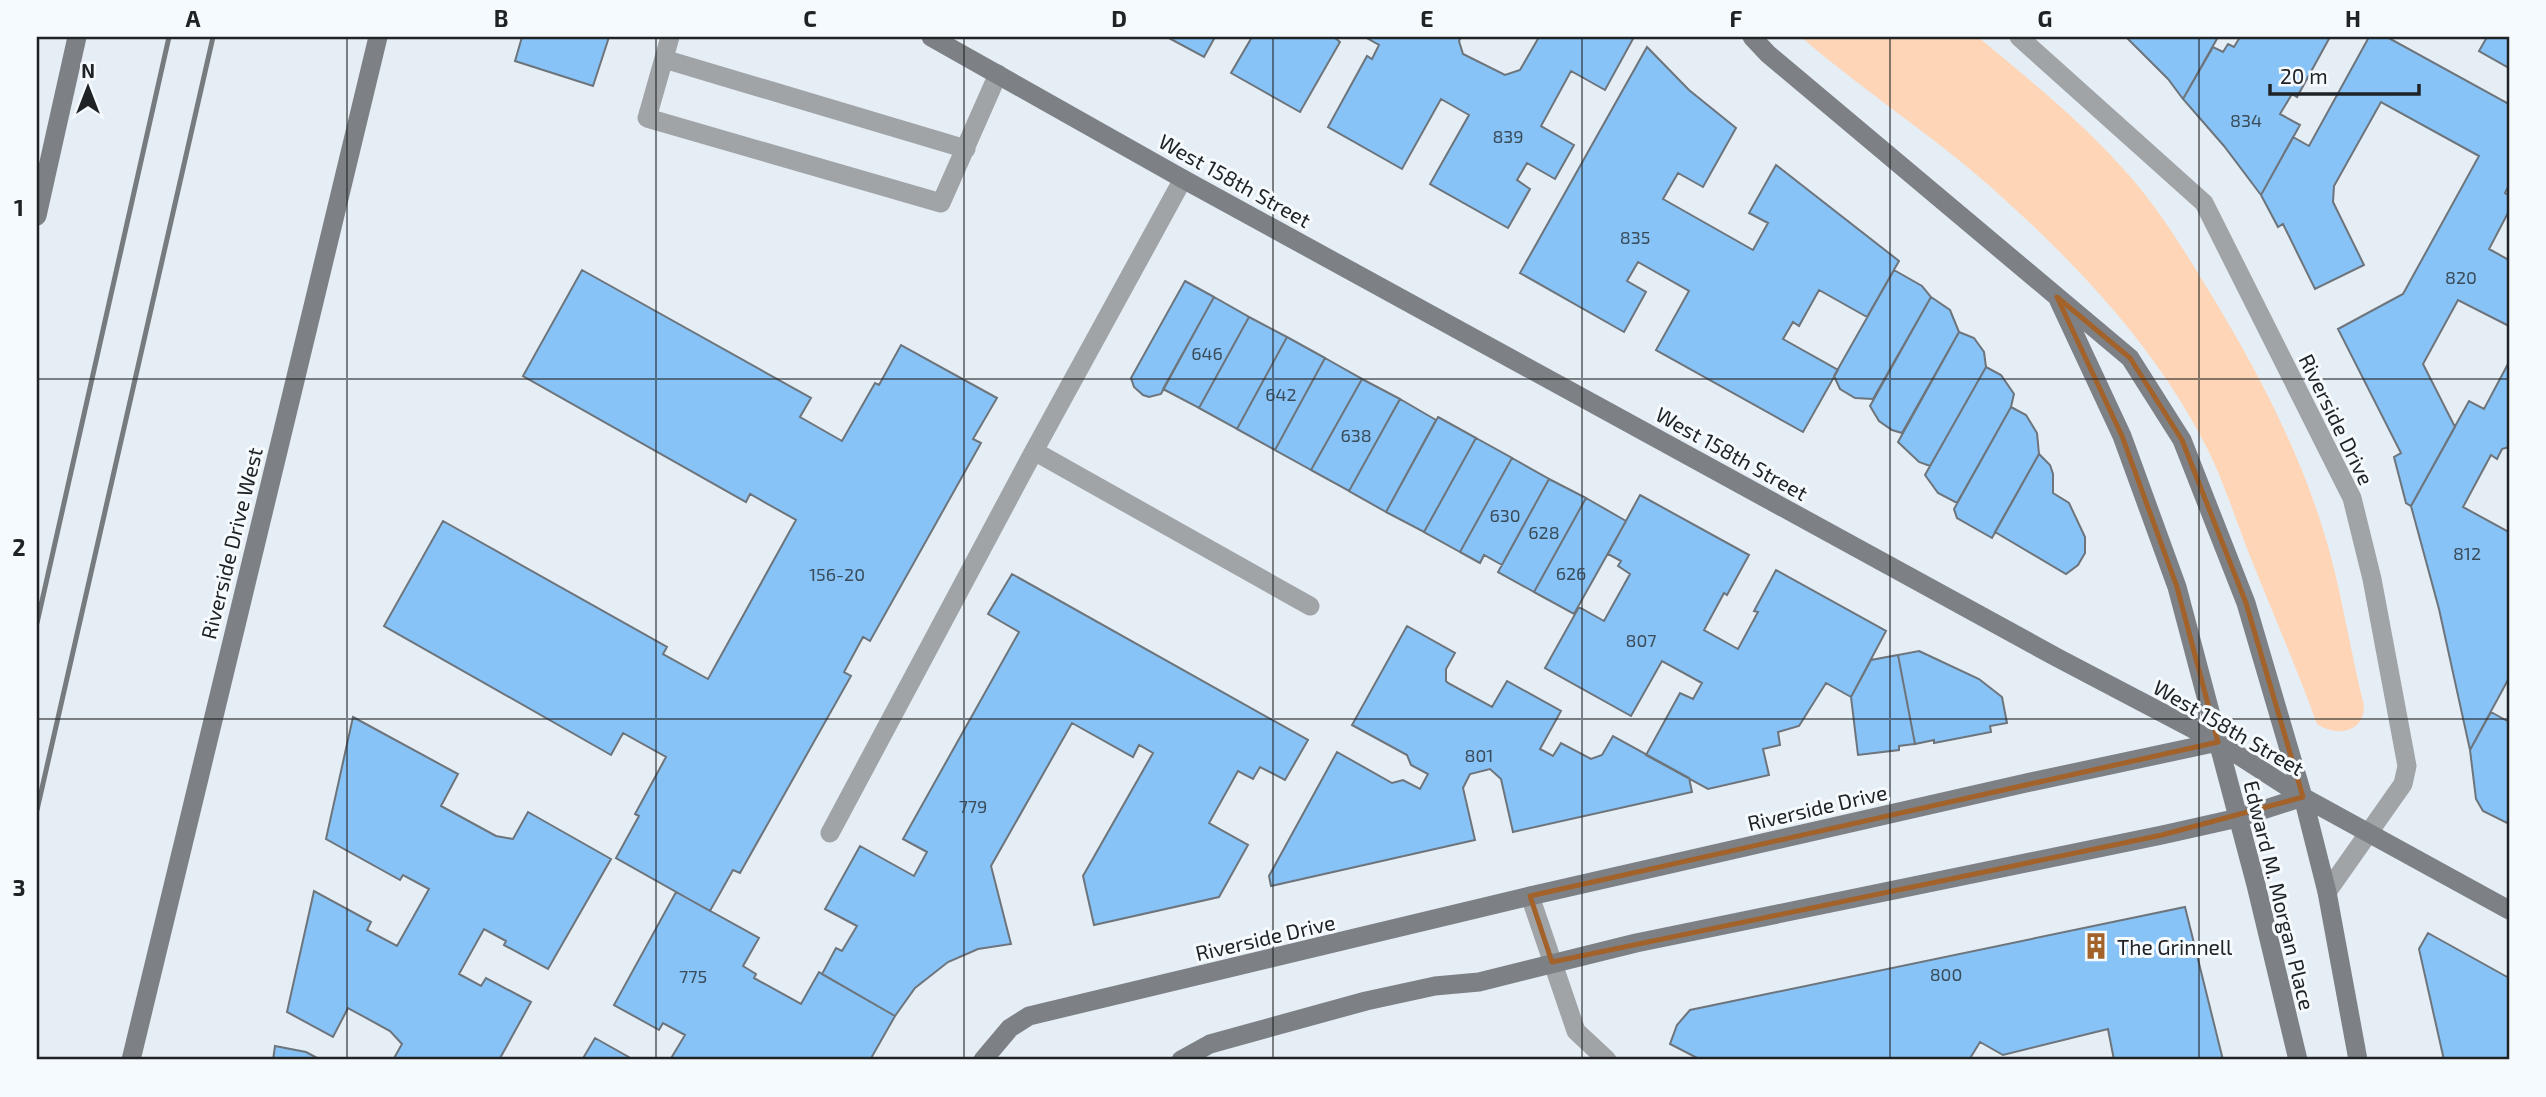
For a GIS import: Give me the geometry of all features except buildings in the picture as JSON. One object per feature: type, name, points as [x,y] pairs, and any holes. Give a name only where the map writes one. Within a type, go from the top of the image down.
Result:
[{"type":"main road","points":[[37,216],[77,37]]},
{"type":"main road","name":"Riverside Drive West","points":[[131,1060],[378,37]]},
{"type":"main road","name":"West 158th Street","points":[[932,37],[1184,179],[2056,657],[2218,742],[2303,797],[2509,910]]},
{"type":"main road","points":[[1181,1060],[1210,1045],[1366,1001],[1435,986],[1479,982],[1552,962],[2238,818],[2303,797],[2246,603],[2182,440],[2130,358],[1768,54],[1752,37]]},
{"type":"main road","points":[[2057,297],[2122,436],[2177,587],[2218,742]]},
{"type":"main road","name":"Edward M. Morgan Place","points":[[2218,742],[2298,1060]]},
{"type":"main road","name":"Riverside Drive","points":[[983,1060],[1010,1028],[1029,1016],[1530,896],[2025,783],[2218,742]]},
{"type":"main road","name":"Edward M. Morgan Place","points":[[2303,797],[2327,892],[2358,1060]]},
{"type":"street","points":[[670,37],[647,118],[941,204],[998,74]]},
{"type":"street","name":"Riverside Drive","points":[[2019,37],[2204,203],[2352,498],[2372,579],[2407,766],[2403,784],[2327,892]]},
{"type":"street","points":[[664,59],[966,149]]},
{"type":"street","points":[[830,833],[1034,450],[1184,179]]},
{"type":"street","points":[[1034,450],[1310,606]]},
{"type":"street","points":[[1530,896],[1576,1031],[1607,1060]]},
{"type":"highlighted area","points":[[2057,297],[2130,358],[2182,440],[2246,603],[2303,797],[2162,835],[1552,962],[1530,896],[1654,868],[2218,742],[2177,587],[2122,436]]},
{"type":"shaded area","points":[[1801,37],[1978,37],[2074,119],[2139,187],[2181,245],[2209,291],[2264,388],[2296,455],[2322,525],[2332,561],[2364,706],[2363,715],[2354,727],[2340,731],[2317,724],[2207,448],[2187,411],[2139,341],[2054,246],[1992,188]]},
{"type":"railway","points":[[37,623],[169,37]]},
{"type":"railway","points":[[37,810],[213,37]]},
{"type":"place","name":"The Grinnell","points":[[2096,946]]}]
